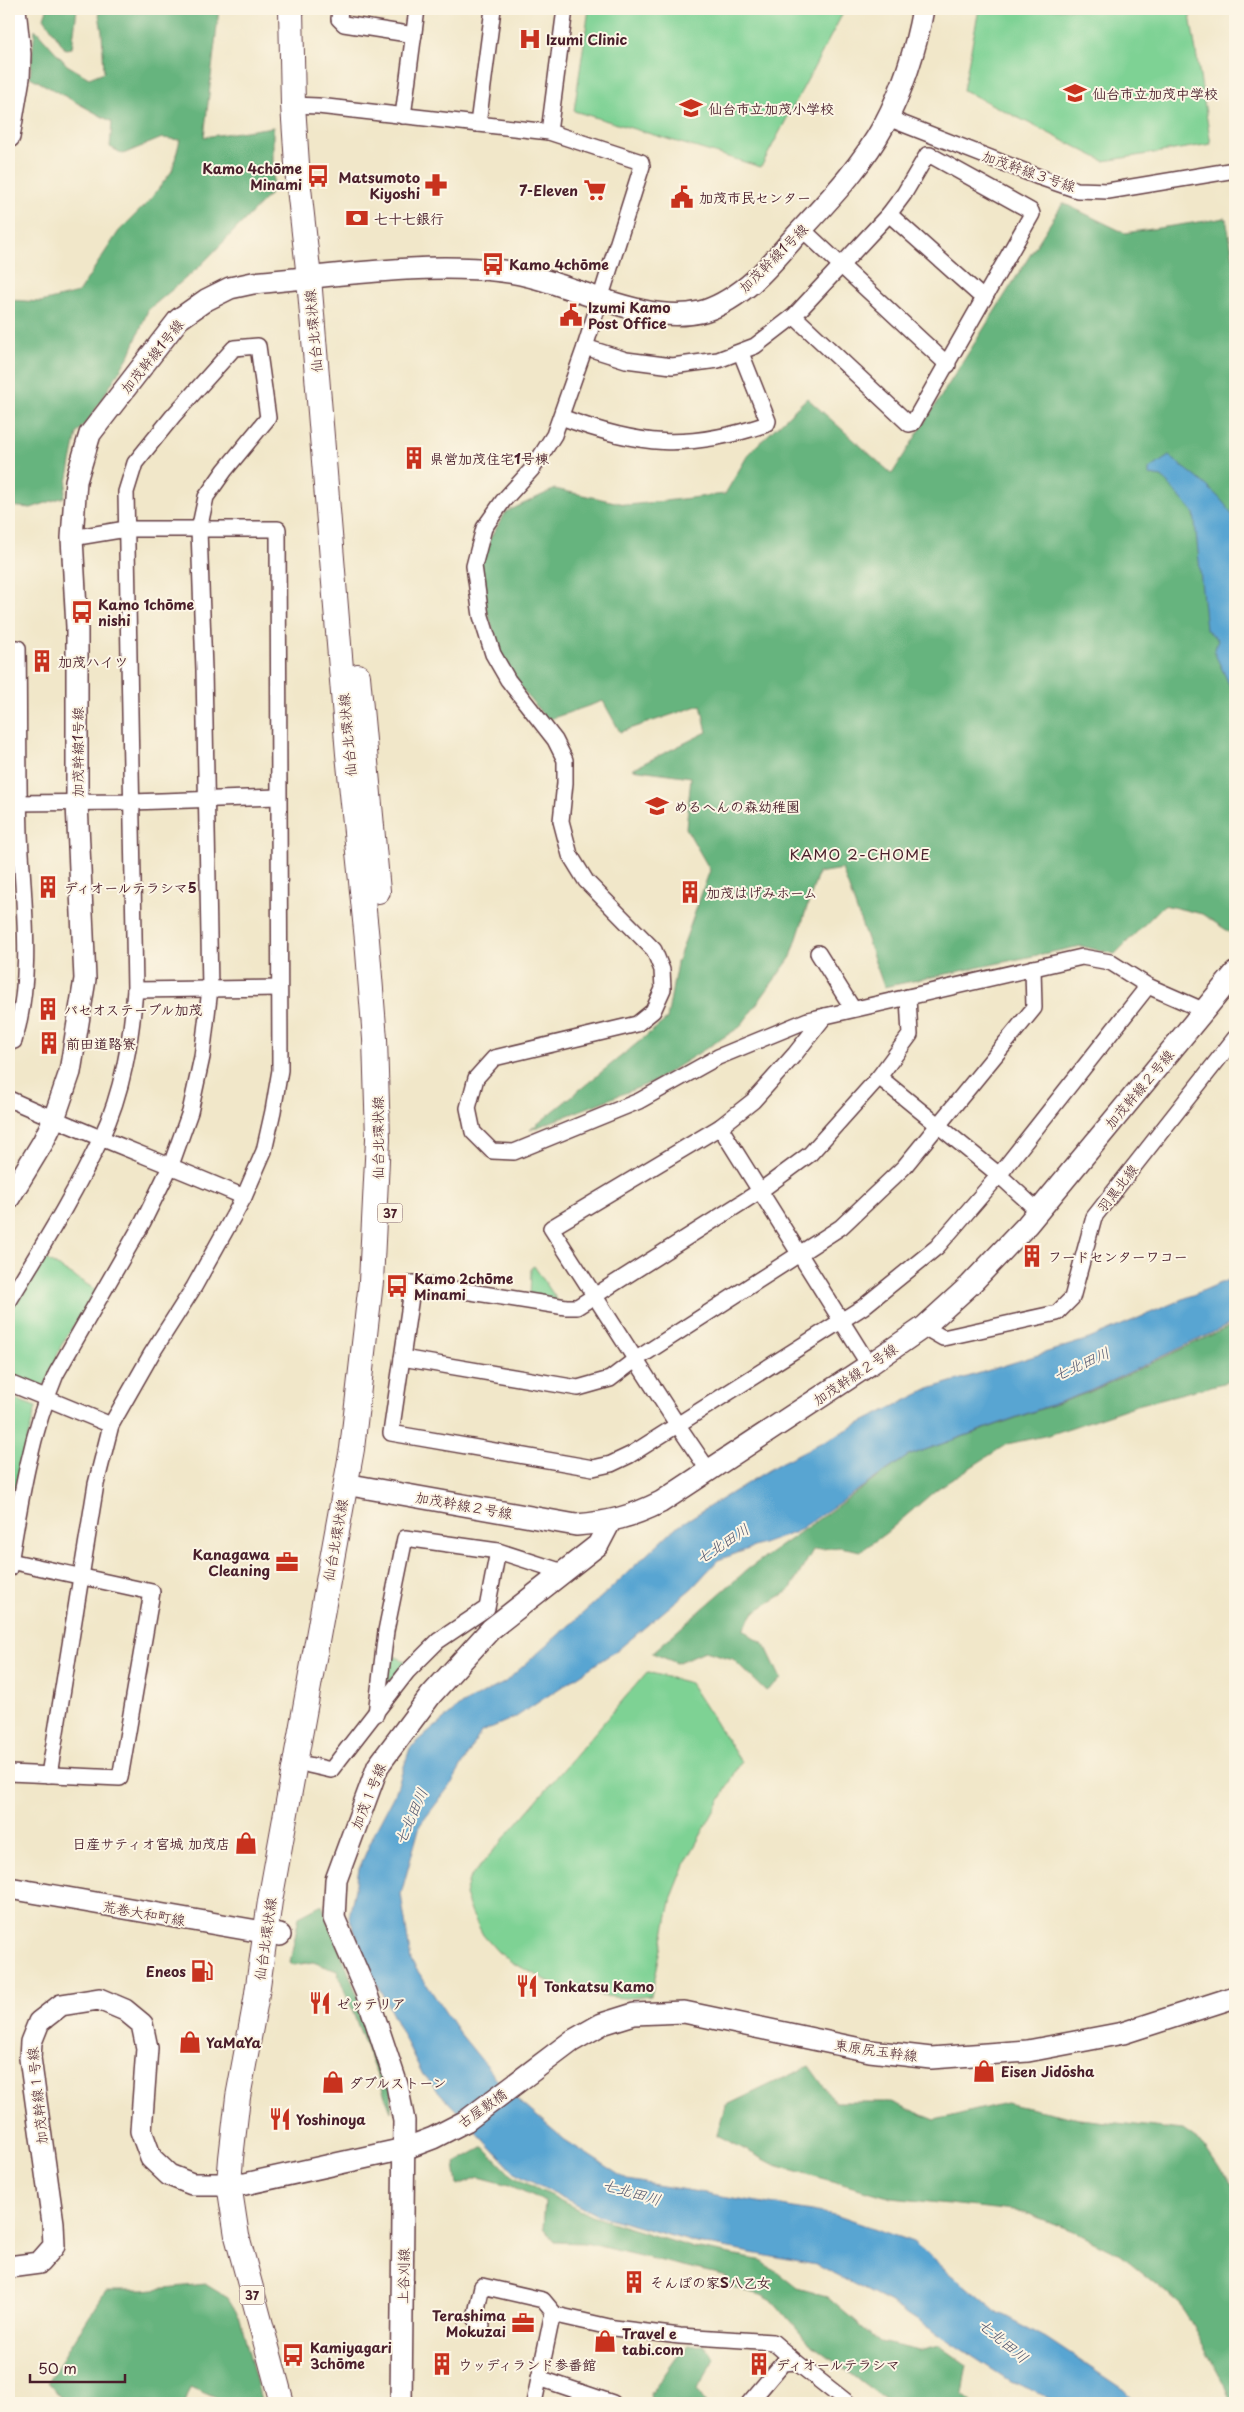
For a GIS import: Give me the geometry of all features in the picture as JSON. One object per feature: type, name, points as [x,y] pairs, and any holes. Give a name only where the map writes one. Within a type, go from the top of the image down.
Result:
[{"type":"main road","name":"仙台北環状線","points":[[291,9],[301,105]]},
{"type":"main road","name":"仙台北環状線","points":[[282,2403],[237,2236],[238,2097],[309,1765],[352,1485],[352,1449],[374,1236],[378,1139],[375,1039],[324,487],[316,277],[298,178],[301,105],[306,55],[306,9]]},
{"type":"main road","name":"仙台北環状線","points":[[273,1935],[302,1718],[352,1485]]},
{"type":"main road","name":"仙台北環状線","points":[[237,2184],[251,2229],[274,2326],[296,2403]]},
{"type":"street","points":[[9,137],[19,78],[20,54],[15,9]]},
{"type":"street","points":[[340,9],[339,19],[344,24],[414,35]]},
{"type":"street","points":[[403,116],[417,9]]},
{"type":"street","points":[[478,124],[493,9]]},
{"type":"street","points":[[549,132],[565,9]]},
{"type":"street","name":"加茂幹線1号線","points":[[9,1198],[43,1142],[54,1119],[70,1072],[85,979],[77,803],[77,627],[72,538],[76,481],[90,434],[179,319],[206,300],[230,288],[316,277],[433,268],[481,270],[527,275],[666,314],[701,312],[718,305],[748,286],[802,230],[867,153],[888,118],[913,50],[923,9]]},
{"type":"street","points":[[301,105],[549,132],[641,162],[642,166],[561,417],[541,456],[484,528],[474,566],[485,634],[499,666],[555,740],[565,760],[566,771],[561,821],[562,832],[570,855],[586,880],[654,950],[662,970],[663,989],[653,1011],[637,1024],[494,1058],[476,1078],[468,1108],[473,1132],[492,1151],[514,1152],[639,1101],[718,1057],[808,1020],[1082,957],[1110,962],[1148,986],[1205,1011]]},
{"type":"street","name":"加茂幹線３号線","points":[[888,118],[1038,177],[1077,190],[1108,190],[1235,170]]},
{"type":"street","points":[[585,347],[626,360],[666,366],[706,362],[740,353],[768,337],[794,316],[888,214],[904,194],[927,156],[930,155],[1031,211],[1032,214],[948,365],[913,423],[909,424],[794,316]]},
{"type":"street","points":[[888,214],[984,299]]},
{"type":"street","points":[[802,230],[948,365]]},
{"type":"street","points":[[9,1301],[66,1204],[102,1137],[120,1086],[132,1037],[135,990],[126,492],[135,463],[173,416],[234,348],[258,346],[268,418],[206,496],[199,530],[207,799],[210,989],[202,1057],[190,1112],[171,1165],[143,1222],[56,1374],[46,1399],[15,1497],[9,1565],[152,1592],[120,1778],[9,1773]]},
{"type":"street","points":[[561,417],[611,435],[660,442],[713,439],[766,424],[768,421],[740,353]]},
{"type":"street","points":[[49,1774],[96,1484],[111,1424],[152,1353],[194,1287],[244,1197],[264,1150],[274,1111],[280,1070],[278,529],[126,529],[72,538]]},
{"type":"street","points":[[9,648],[18,648],[14,803],[25,940],[22,1016],[14,1041],[9,1040]]},
{"type":"street","points":[[14,803],[132,802],[278,797]]},
{"type":"street","points":[[818,953],[854,1009]]},
{"type":"street","points":[[402,1358],[578,1388],[610,1379],[635,1360],[841,1227],[873,1199],[938,1127],[1034,1008],[1033,968]]},
{"type":"street","name":"加茂幹線２号線","points":[[352,1485],[576,1524],[610,1522],[636,1514],[661,1502],[924,1327],[970,1285],[1038,1211],[1235,973]]},
{"type":"street","points":[[908,997],[910,1035],[880,1077],[810,1154],[760,1191],[594,1294],[577,1307],[566,1307],[413,1283],[391,1434],[593,1468],[610,1464],[630,1455],[841,1319],[863,1307],[937,1247],[999,1175],[1148,986]]},
{"type":"street","points":[[135,990],[279,988]]},
{"type":"street","points":[[709,1471],[676,1424],[551,1228],[720,1126],[753,1101],[795,1054],[825,1016]]},
{"type":"street","name":"羽黒北線","points":[[924,1327],[943,1338],[1057,1313],[1072,1298],[1094,1217],[1235,1038]]},
{"type":"street","points":[[880,1077],[938,1127],[999,1175],[1038,1211]]},
{"type":"street","points":[[9,1099],[244,1197]]},
{"type":"street","points":[[720,1126],[869,1365]]},
{"type":"street","points":[[9,1383],[111,1424]]},
{"type":"street","name":"加茂１号線","points":[[404,2149],[404,2121],[397,2085],[366,1992],[334,1918],[336,1880],[378,1766],[431,1695],[491,1629],[598,1545],[610,1522]]},
{"type":"street","points":[[376,1714],[386,1631],[405,1538],[498,1551],[563,1572]]},
{"type":"street","points":[[309,1765],[331,1770],[407,1672],[438,1641],[487,1608],[498,1551]]},
{"type":"street","name":"荒巻大和町線","points":[[9,1888],[273,1935]]},
{"type":"street","name":"東原尻玉幹線","points":[[528,2074],[572,2041],[602,2024],[634,2014],[684,2012],[870,2051],[931,2058],[1028,2051],[1123,2033],[1235,1997]]},
{"type":"street","name":"加茂幹線１号線","points":[[9,2267],[39,2263],[54,2246],[53,2223],[30,2058],[31,2042],[39,2022],[61,2005],[99,1999],[125,2010],[142,2024],[147,2048],[142,2132],[151,2158],[169,2175],[192,2184],[237,2184],[404,2149]]},
{"type":"street","name":"古屋敷橋","points":[[404,2149],[434,2138],[466,2121],[528,2074]]},
{"type":"street","name":"上谷刈線","points":[[401,2403],[404,2149]]},
{"type":"street","points":[[482,2326],[475,2318],[482,2286],[543,2300],[553,2312],[534,2403]]},
{"type":"street","points":[[552,2314],[614,2328],[680,2336],[773,2342],[848,2403]]},
{"type":"street","points":[[749,2403],[783,2364],[796,2362]]},
{"type":"street","points":[[539,2378],[613,2403]]},
{"type":"green space","points":[[47,9],[77,9],[72,48],[65,49],[44,18]]},
{"type":"green space","points":[[98,9],[219,9],[204,137],[273,127],[273,191],[199,267],[148,310],[130,354],[90,418],[77,433],[64,497],[31,508],[9,506],[9,300],[41,302],[78,293],[119,231],[149,201],[172,171],[180,140],[162,138],[123,154],[110,147],[112,122],[30,77],[35,29],[67,65],[89,78],[104,72],[102,32]]},
{"type":"green space","name":"仙台市立加茂小学校","points":[[589,9],[826,9],[843,13],[761,167],[574,111]]},
{"type":"green space","name":"仙台市立加茂中学校","points":[[979,9],[1189,9],[1211,144],[1104,161],[963,90]]},
{"type":"green space","points":[[1063,203],[1125,233],[1226,218],[1235,267],[1234,935],[1202,914],[1164,905],[1115,954],[1081,946],[884,987],[842,869],[818,873],[791,957],[740,1027],[653,1082],[530,1130],[667,1019],[677,963],[710,870],[686,828],[691,777],[632,769],[707,732],[701,705],[620,732],[603,701],[547,720],[503,665],[485,603],[480,555],[506,512],[555,489],[629,505],[725,494],[749,453],[807,398],[892,474]]},
{"type":"green space","points":[[41,1256],[96,1290],[61,1346],[46,1384],[36,1387],[9,1375],[9,1313]]},
{"type":"green space","points":[[534,1266],[560,1304],[530,1300],[531,1268]]},
{"type":"green space","points":[[1235,1324],[1235,1376],[1223,1383],[1137,1405],[1049,1435],[1007,1444],[937,1489],[886,1533],[861,1551],[840,1547],[813,1550],[790,1590],[754,1612],[743,1630],[765,1645],[781,1679],[766,1691],[733,1659],[705,1651],[677,1663],[652,1653],[748,1569],[908,1456],[1090,1392]]},
{"type":"green space","points":[[9,1397],[36,1407],[14,1490],[9,1490]]},
{"type":"green space","points":[[388,1653],[409,1663],[390,1688],[383,1685]]},
{"type":"green space","points":[[647,1672],[690,1683],[741,1762],[686,1862],[672,1897],[651,1996],[625,1998],[581,1994],[548,1981],[513,1963],[498,1952],[483,1935],[465,1895],[469,1879]]},
{"type":"green space","points":[[322,1904],[392,2085],[391,2112],[337,1971],[313,1962],[294,1965],[290,1962],[299,1916]]},
{"type":"green space","points":[[809,2066],[835,2102],[891,2102],[935,2120],[1006,2103],[1079,2119],[1183,2130],[1204,2145],[1235,2191],[1235,2403],[1231,2403],[1224,2384],[1181,2304],[1120,2254],[1073,2231],[1024,2212],[892,2198],[775,2165],[717,2135],[725,2106]]},
{"type":"green space","points":[[484,2147],[512,2176],[591,2216],[694,2248],[763,2261],[797,2288],[827,2296],[880,2342],[920,2351],[940,2346],[967,2365],[962,2394],[973,2403],[890,2403],[807,2341],[774,2302],[761,2295],[724,2286],[726,2276],[585,2243],[555,2242],[543,2228],[545,2201],[509,2185],[479,2177],[458,2185],[455,2163]]},
{"type":"green space","points":[[205,2284],[228,2298],[240,2318],[261,2400],[228,2403],[190,2387],[184,2403],[66,2403],[48,2382],[106,2290],[144,2290]]},
{"type":"green space","points":[[703,2345],[715,2359],[697,2390],[706,2403],[652,2403],[650,2395],[677,2357],[689,2346]]},
{"type":"water","points":[[1169,456],[1197,477],[1214,493],[1235,520],[1235,697],[1214,652],[1218,640],[1206,629],[1194,513],[1162,477],[1149,475],[1149,469]]},
{"type":"water","name":"七北田川","points":[[1235,1277],[1235,1322],[1090,1391],[908,1456],[796,1532],[718,1560],[692,1588],[620,1648],[516,1717],[481,1732],[452,1783],[420,1825],[401,1894],[411,1961],[458,2031],[506,2090],[565,2140],[627,2180],[835,2215],[913,2242],[994,2310],[1046,2338],[1124,2390],[1137,2403],[1061,2403],[1010,2381],[889,2302],[816,2265],[697,2243],[597,2215],[516,2174],[423,2075],[368,1966],[349,1917],[359,1869],[376,1829],[396,1791],[410,1748],[462,1704],[504,1683],[608,1591],[676,1527],[780,1463],[929,1389],[1089,1339]]},
{"type":"place","name":"Izumi Clinic","points":[[530,39]]},
{"type":"place","name":"仙台市立加茂中学校","points":[[1075,93]]},
{"type":"place","name":"仙台市立加茂小学校","points":[[691,108]]},
{"type":"place","name":"Kamo 4chōme Minami","points":[[318,176]]},
{"type":"place","name":"Matsumoto Kiyoshi","points":[[436,185]]},
{"type":"place","name":"7-Eleven","points":[[595,190]]},
{"type":"place","name":"加茂市民センター","points":[[682,197]]},
{"type":"place","name":"七十七銀行","points":[[357,218]]},
{"type":"place","name":"Kamo 4chōme","points":[[493,264]]},
{"type":"place","name":"Izumi Kamo Post Office","points":[[571,315]]},
{"type":"place","name":"県営加茂住宅1号棟","points":[[414,458]]},
{"type":"place","name":"Kamo 1chōme nishi","points":[[82,612]]},
{"type":"place","name":"加茂ハイツ","points":[[42,661]]},
{"type":"place","name":"めるへんの森幼稚園","points":[[657,806]]},
{"type":"place","name":"ディオールテラシマ5","points":[[48,887]]},
{"type":"place","name":"加茂はげみホーム","points":[[690,892]]},
{"type":"place","name":"パセオステーブル加茂","points":[[48,1009]]},
{"type":"place","name":"前田道路寮","points":[[49,1043]]},
{"type":"place","name":"フードセンターワコー","points":[[1032,1256]]},
{"type":"place","name":"Kamo 2chōme Minami","points":[[397,1286]]},
{"type":"place","name":"Kanagawa Cleaning","points":[[287,1562]]},
{"type":"place","name":"日産サティオ宮城 加茂店","points":[[246,1843]]},
{"type":"place","name":"Eneos","points":[[202,1971]]},
{"type":"place","name":"Tonkatsu Kamo","points":[[527,1986]]},
{"type":"place","name":"ゼッテリア","points":[[320,2003]]},
{"type":"place","name":"YaMaYa","points":[[190,2042]]},
{"type":"place","name":"Eisen Jidōsha","points":[[984,2071]]},
{"type":"place","name":"ダブルストーン","points":[[333,2082]]},
{"type":"place","name":"Yoshinoya","points":[[280,2119]]},
{"type":"place","name":"そんぽの家S八乙女","points":[[634,2282]]},
{"type":"place","name":"Terashima Mokuzai","points":[[523,2323]]},
{"type":"place","name":"Travel e tabi.com","points":[[605,2341]]},
{"type":"place","name":"Kamiyagari 3chōme","points":[[293,2355]]},
{"type":"place","name":"ウッディランド参番館","points":[[442,2364]]},
{"type":"place","name":"ディオールテラシマ","points":[[759,2364]]},
{"type":"district","name":"KAMO 2-CHOME","points":[[860,853]]}]
